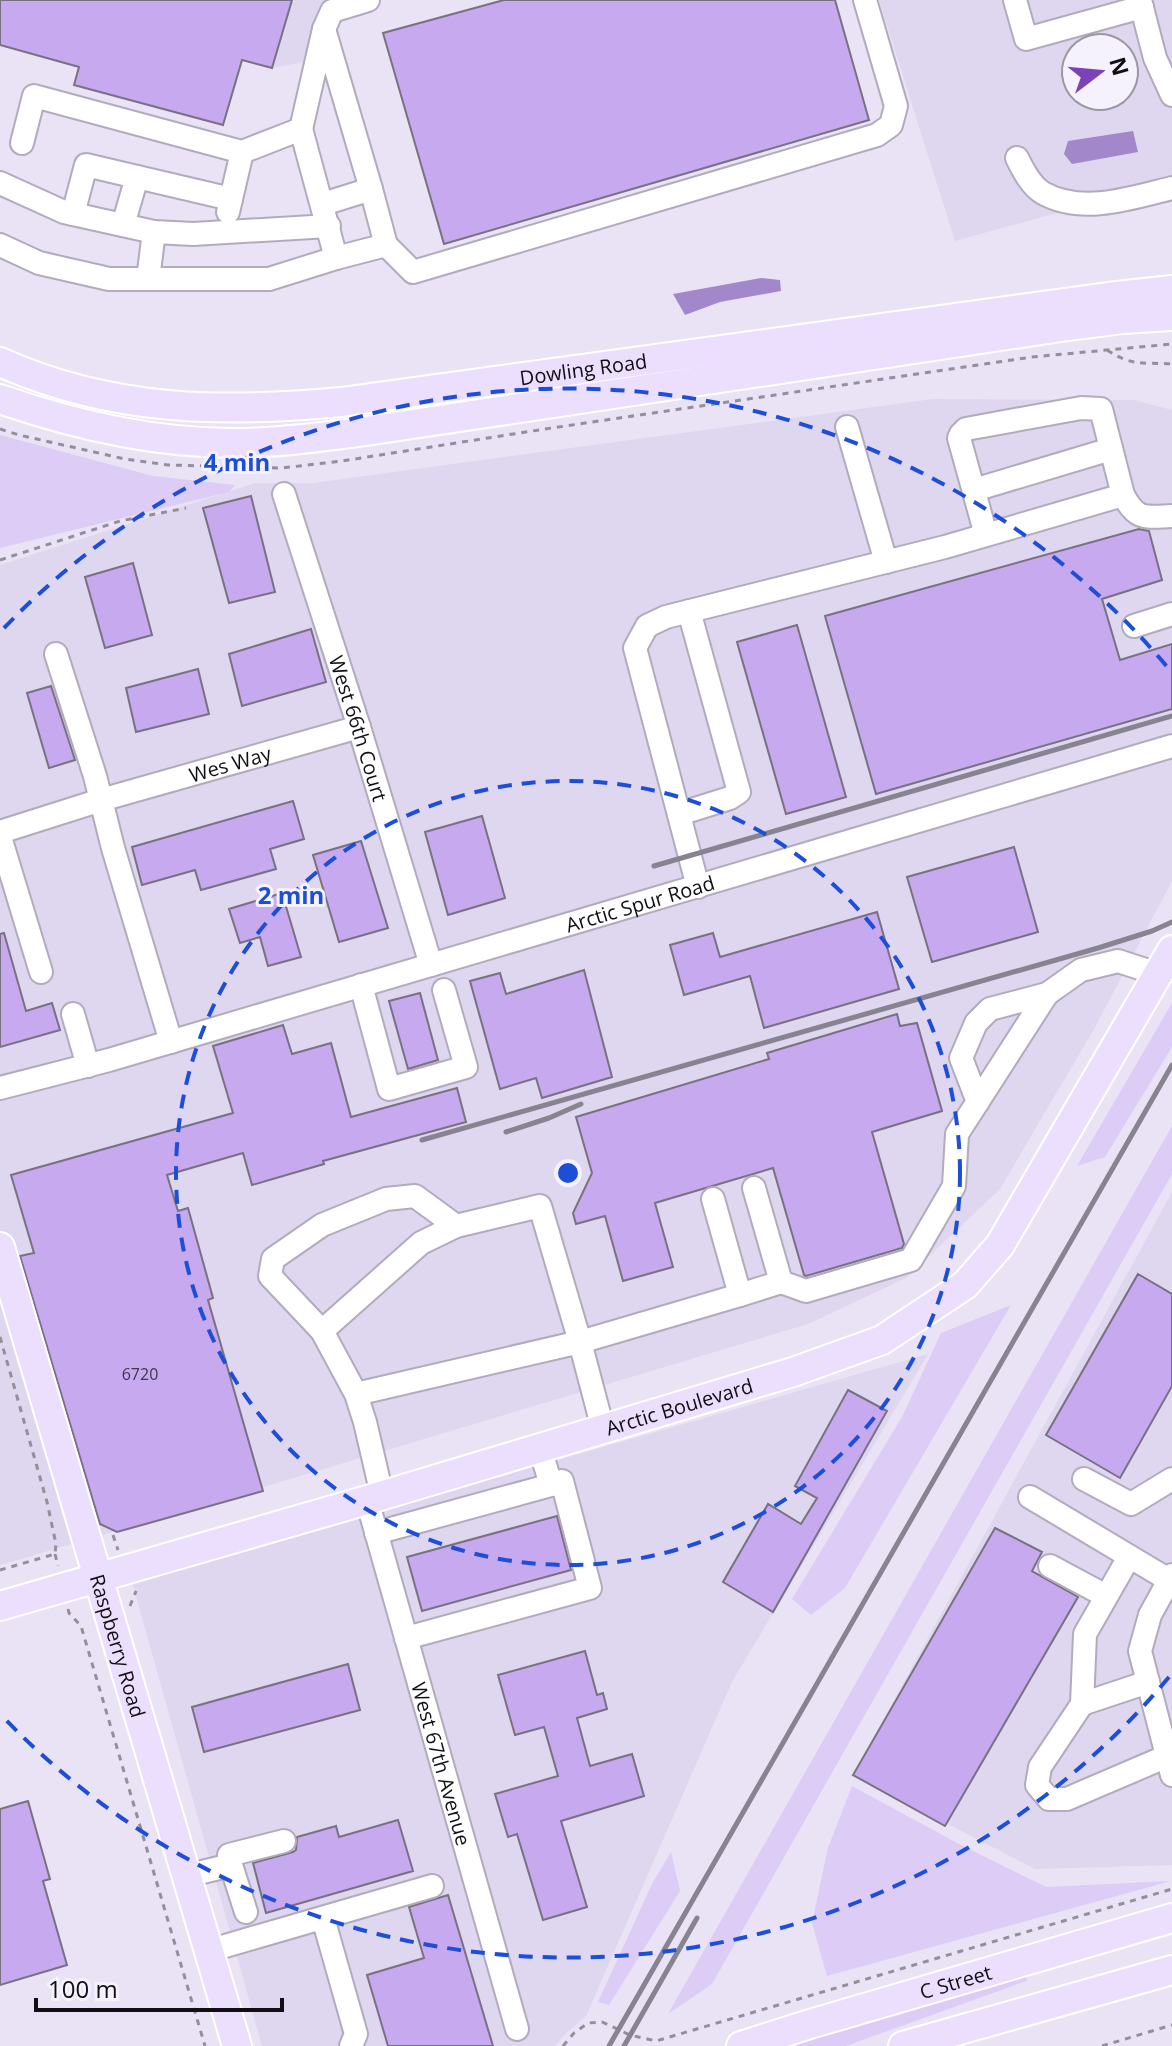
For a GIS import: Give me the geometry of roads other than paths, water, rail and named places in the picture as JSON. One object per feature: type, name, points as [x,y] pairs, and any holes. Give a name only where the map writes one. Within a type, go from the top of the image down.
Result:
[{"type":"main road","name":"Dowling Road","points":[[0,362],[47,381],[132,401],[221,409],[282,408],[1172,290]]},
{"type":"main road","name":"Dowling Road","points":[[0,399],[86,425],[174,440],[233,443],[294,440],[1061,327],[1172,316]]},
{"type":"main road","name":"Arctic Boulevard","points":[[0,1606],[793,1372],[882,1340],[965,1285],[1000,1245],[1172,950]]},
{"type":"main road","name":"Raspberry Road","points":[[0,1247],[237,2046]]},
{"type":"main road","name":"C Street","points":[[741,2046],[1172,1918]]},
{"type":"main road","points":[[903,2046],[1172,1970]]},
{"type":"street","points":[[330,14],[368,0]]},
{"type":"street","points":[[330,14],[386,245],[413,272],[877,135],[891,125],[896,106],[865,0]]},
{"type":"street","points":[[1015,0],[1026,39],[1141,3],[1155,58],[1172,95]]},
{"type":"street","points":[[330,14],[301,129],[336,258]]},
{"type":"street","points":[[22,143],[34,96],[242,152],[301,129]]},
{"type":"street","points":[[224,232],[242,152]]},
{"type":"street","points":[[1017,158],[1027,177],[1041,192],[1063,200],[1103,204],[1172,188]]},
{"type":"street","points":[[73,214],[86,165],[231,199]]},
{"type":"street","points":[[123,225],[137,177]]},
{"type":"street","points":[[0,183],[64,212],[154,232],[193,234],[329,226]]},
{"type":"street","points":[[323,204],[371,189]]},
{"type":"street","points":[[148,279],[154,232]]},
{"type":"street","points":[[0,245],[39,263],[109,279],[269,279],[386,245]]},
{"type":"street","points":[[986,535],[959,438],[961,434],[966,429],[1081,408],[1101,409],[1123,495],[1131,510],[1144,517],[1172,516]]},
{"type":"street","points":[[847,427],[886,562]]},
{"type":"street","points":[[974,490],[1111,449]]},
{"type":"street","name":"West 66th Court","points":[[284,494],[431,965]]},
{"type":"street","points":[[698,887],[635,648],[647,626],[666,617],[886,562],[1123,495]]},
{"type":"street","points":[[679,814],[730,798],[739,792],[689,611]]},
{"type":"street","points":[[1134,626],[1172,614]]},
{"type":"street","points":[[56,654],[171,1042]]},
{"type":"street","name":"Wes Way","points":[[0,834],[101,800],[359,727]]},
{"type":"street","name":"Arctic Spur Road","points":[[0,1088],[171,1042],[1172,746]]},
{"type":"street","points":[[0,834],[41,972]]},
{"type":"street","points":[[978,1102],[961,1058],[976,1023],[990,1009],[1047,994],[1081,970],[1118,961],[1158,974]]},
{"type":"street","points":[[361,985],[389,1089],[466,1067],[444,990]]},
{"type":"street","points":[[356,1394],[580,1342],[781,1282],[806,1291],[911,1260],[954,1186],[957,1134],[1047,994]]},
{"type":"street","points":[[73,1014],[98,1063]]},
{"type":"street","points":[[754,1188],[781,1282]]},
{"type":"street","name":"West 67th Avenue","points":[[456,1226],[415,1196],[386,1199],[322,1225],[273,1259],[270,1276],[322,1331],[356,1394],[365,1422],[376,1533],[517,2029]]},
{"type":"street","points":[[713,1199],[740,1295]]},
{"type":"street","points":[[322,1331],[421,1243],[456,1226],[540,1206],[603,1429]]},
{"type":"street","points":[[540,1448],[551,1485]]},
{"type":"street","points":[[1084,1479],[1131,1504],[1172,1479]]},
{"type":"street","points":[[376,1533],[562,1481],[590,1588],[406,1638]]},
{"type":"street","points":[[1030,1497],[1129,1557],[1171,1578],[1150,1615],[1140,1651],[1170,1761],[1067,1799],[1049,1799],[1037,1785],[1040,1767],[1082,1704],[1085,1634],[1129,1557]]},
{"type":"street","points":[[1050,1566],[1106,1596]]},
{"type":"street","points":[[1082,1704],[1148,1682]]},
{"type":"street","points":[[246,1912],[229,1855],[284,1841]]},
{"type":"street","points":[[186,1876],[231,1865]]},
{"type":"street","points":[[208,1951],[432,1886]]},
{"type":"street","points":[[323,1918],[356,2034],[351,2046]]},
{"type":"railway","points":[[654,866],[1172,716]]},
{"type":"railway","points":[[422,1140],[1098,948],[1172,922]]},
{"type":"railway","points":[[609,2046],[1172,1065]]},
{"type":"railway","points":[[506,1132],[581,1104]]},
{"type":"railway","points":[[624,2046],[697,1918]]}]
